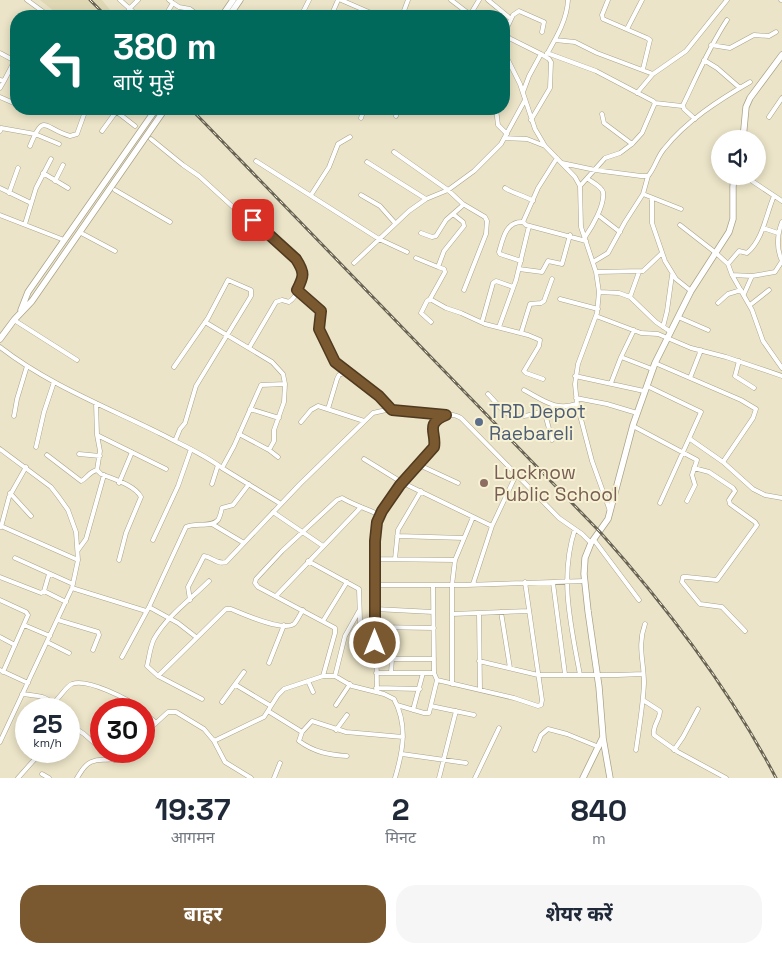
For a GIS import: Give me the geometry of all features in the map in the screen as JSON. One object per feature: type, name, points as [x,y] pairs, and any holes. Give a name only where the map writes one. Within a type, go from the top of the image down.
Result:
[{"type":"street","points":[[28,0],[41,10]]},
{"type":"street","points":[[120,0],[131,10]]},
{"type":"street","points":[[129,8],[138,0]]},
{"type":"street","points":[[169,0],[179,7],[192,10]]},
{"type":"street","points":[[340,0],[359,10]]},
{"type":"street","points":[[488,0],[500,10]]},
{"type":"street","points":[[523,92],[530,73],[555,40],[567,9],[568,0]]},
{"type":"street","points":[[608,0],[602,17],[650,40],[643,69]]},
{"type":"street","points":[[627,29],[642,0]]},
{"type":"street","points":[[636,93],[653,74],[682,54],[727,0]]},
{"type":"street","points":[[452,1],[463,10]]},
{"type":"street","points":[[169,10],[173,3]]},
{"type":"street","points":[[511,19],[516,12],[522,11],[544,22],[542,32]]},
{"type":"street","points":[[682,106],[711,45],[727,20]]},
{"type":"street","points":[[711,45],[730,48],[754,35],[769,36],[776,32]]},
{"type":"street","points":[[510,37],[545,54],[596,71],[655,103],[682,106],[695,119]]},
{"type":"street","points":[[555,40],[575,42],[653,74]]},
{"type":"street","points":[[531,120],[550,88],[551,62],[545,54]]},
{"type":"street","points":[[744,130],[746,108],[750,98],[782,55]]},
{"type":"street","points":[[704,60],[718,68],[740,88]]},
{"type":"street","points":[[510,65],[523,92],[531,120],[545,146],[575,177],[580,186],[580,220],[596,272],[599,292],[598,309],[575,376],[576,398],[592,461],[610,511]]},
{"type":"street","points":[[0,88],[2,80],[10,70]]},
{"type":"street","points":[[593,262],[608,253],[643,194],[648,176],[663,150],[707,109],[750,82]]},
{"type":"street","points":[[769,117],[782,98]]},
{"type":"street","points":[[354,262],[408,211],[426,199],[448,190],[474,171],[501,144],[525,100]]},
{"type":"street","points":[[580,186],[605,158],[620,153],[642,133],[655,103]]},
{"type":"street","points":[[602,114],[604,122],[632,144]]},
{"type":"street","points":[[30,146],[40,126],[46,125],[66,135],[74,136],[77,134],[83,115]]},
{"type":"street","points":[[102,131],[113,115]]},
{"type":"street","points":[[122,115],[135,126]]},
{"type":"street","points":[[19,315],[28,292],[152,115]]},
{"type":"street","points":[[0,339],[14,320],[32,301],[161,115]]},
{"type":"street","points":[[497,115],[498,125],[506,136],[545,146]]},
{"type":"street","points":[[0,129],[35,134],[59,144]]},
{"type":"street","points":[[311,195],[329,167],[338,144],[350,137]]},
{"type":"street","points":[[151,139],[206,181],[234,208],[253,220],[296,259],[303,271],[302,282],[291,301],[282,300],[276,302],[250,348]]},
{"type":"street","points":[[394,152],[448,190],[462,204],[488,221],[486,234],[464,290]]},
{"type":"street","points":[[523,222],[538,188],[557,158]]},
{"type":"street","points":[[25,224],[31,203],[51,159]]},
{"type":"street","points":[[256,160],[379,238],[407,252]]},
{"type":"street","points":[[367,162],[426,199]]},
{"type":"street","points":[[562,163],[595,170],[648,176]]},
{"type":"street","points":[[55,181],[63,165]]},
{"type":"street","points":[[10,193],[18,168]]},
{"type":"street","points":[[43,174],[68,188]]},
{"type":"street","points":[[585,239],[598,215],[602,191],[588,179]]},
{"type":"street","points":[[610,778],[603,737],[584,558],[605,524],[610,511],[637,412],[654,366],[691,291],[729,232],[733,219],[732,185]]},
{"type":"street","points":[[758,185],[782,201]]},
{"type":"street","points":[[0,188],[31,203]]},
{"type":"street","points":[[505,188],[533,201]]},
{"type":"street","points":[[115,190],[170,222]]},
{"type":"street","points":[[643,194],[681,209]]},
{"type":"street","points":[[360,195],[380,206],[395,223]]},
{"type":"street","points":[[728,264],[739,251],[748,252],[763,228],[774,196]]},
{"type":"street","points":[[652,198],[652,223],[662,253],[672,274],[691,291]]},
{"type":"street","points":[[421,233],[432,237],[436,236],[462,204]]},
{"type":"street","points":[[438,267],[447,247],[464,226],[463,222],[453,214]]},
{"type":"street","points":[[0,215],[64,240]]},
{"type":"street","points":[[598,215],[620,232]]},
{"type":"street","points":[[521,260],[499,252],[509,226],[514,222],[523,222],[530,226],[585,239]]},
{"type":"street","points":[[732,275],[752,276],[775,272],[782,261],[779,252],[780,240],[778,233],[782,223]]},
{"type":"street","points":[[680,225],[728,264],[732,275],[750,305],[763,341],[782,368]]},
{"type":"street","points":[[499,327],[519,269],[530,226]]},
{"type":"street","points":[[763,228],[778,233]]},
{"type":"street","points":[[84,234],[115,252]]},
{"type":"street","points":[[519,269],[542,272],[548,261],[562,264],[570,236]]},
{"type":"street","points":[[596,272],[640,272],[646,269],[662,253]]},
{"type":"street","points":[[416,258],[444,269],[445,272],[421,313],[431,322]]},
{"type":"street","points":[[630,297],[640,272]]},
{"type":"street","points":[[663,327],[668,311],[672,274]]},
{"type":"street","points":[[718,303],[728,294],[742,292],[752,276]]},
{"type":"street","points":[[521,333],[530,304],[544,301],[552,279]]},
{"type":"street","points":[[174,367],[205,322],[228,280],[252,292],[228,336],[196,386],[185,423],[175,441]]},
{"type":"street","points":[[482,322],[494,282],[513,287]]},
{"type":"street","points":[[297,290],[321,311],[319,325],[321,333],[335,362],[379,396],[392,410]]},
{"type":"street","points":[[750,305],[769,290]]},
{"type":"street","points":[[599,292],[619,293],[630,297],[683,345],[782,376]]},
{"type":"street","points":[[430,299],[446,308],[482,322],[533,337],[540,342],[524,372],[543,379]]},
{"type":"street","points":[[560,299],[598,309]]},
{"type":"street","points":[[596,316],[641,333],[670,335]]},
{"type":"street","points":[[678,317],[708,330]]},
{"type":"street","points":[[14,320],[77,360]]},
{"type":"street","points":[[205,322],[272,362],[282,374],[285,384],[284,402],[274,430],[274,440],[269,450]]},
{"type":"street","points":[[611,383],[621,356],[634,330]]},
{"type":"street","points":[[0,347],[54,382],[192,450],[281,504]]},
{"type":"street","points":[[690,378],[701,350]]},
{"type":"street","points":[[621,356],[690,378],[741,400],[756,409],[753,418],[723,462]]},
{"type":"street","points":[[739,361],[735,376],[754,388]]},
{"type":"street","points":[[14,416],[20,384],[27,366]]},
{"type":"street","points":[[328,409],[337,379],[339,375],[346,372]]},
{"type":"street","points":[[575,376],[646,389],[700,410],[701,414],[660,503]]},
{"type":"street","points":[[36,447],[45,407],[54,382]]},
{"type":"street","points":[[212,484],[261,385],[285,384]]},
{"type":"street","points":[[524,390],[556,407]]},
{"type":"street","points":[[488,394],[506,413],[512,415],[527,415],[556,407],[577,404]]},
{"type":"street","points":[[576,398],[637,412]]},
{"type":"street","points":[[96,403],[100,456],[98,470]]},
{"type":"street","points":[[301,422],[314,407],[322,407],[353,419],[364,421]]},
{"type":"street","points":[[250,409],[279,418]]},
{"type":"street","points":[[190,600],[188,587],[204,556],[223,564],[364,421],[376,411],[392,410],[457,416],[461,418],[559,518],[593,541],[639,600]]},
{"type":"street","points":[[544,410],[552,440]]},
{"type":"street","points":[[376,690],[376,529],[380,515],[403,483],[435,445],[432,431],[434,425],[446,415]]},
{"type":"street","points":[[633,426],[697,460],[692,475],[695,485],[688,501]]},
{"type":"street","points":[[238,434],[269,450],[278,457]]},
{"type":"street","points":[[97,435],[166,469]]},
{"type":"street","points":[[690,439],[723,462],[758,493],[782,498]]},
{"type":"street","points":[[0,449],[51,487],[68,510],[76,532],[78,550],[73,586],[0,742]]},
{"type":"street","points":[[153,540],[192,450]]},
{"type":"street","points":[[119,483],[132,452]]},
{"type":"street","points":[[79,454],[100,456]]},
{"type":"street","points":[[47,455],[81,481],[88,474],[98,470]]},
{"type":"street","points":[[364,459],[403,483],[492,526]]},
{"type":"street","points":[[418,465],[458,483]]},
{"type":"street","points":[[26,467],[10,493],[2,512],[0,527],[78,560]]},
{"type":"street","points":[[694,468],[709,472],[733,488],[735,491],[729,500],[730,504],[757,525],[717,580],[693,576],[682,580],[700,604],[722,607],[745,631]]},
{"type":"street","points":[[98,470],[104,476],[134,489],[141,497],[126,533],[119,560]]},
{"type":"street","points":[[472,584],[492,526],[516,474]]},
{"type":"street","points":[[78,550],[86,539],[104,476]]},
{"type":"street","points":[[122,657],[148,609],[186,527],[190,525],[212,524],[218,520],[222,508],[234,505],[249,484]]},
{"type":"street","points":[[395,559],[399,527],[421,491]]},
{"type":"street","points":[[10,493],[31,516]]},
{"type":"street","points":[[323,676],[335,631],[333,626],[258,587],[255,583],[256,579],[302,531],[339,498],[380,515]]},
{"type":"street","points":[[276,596],[361,507]]},
{"type":"street","points":[[273,512],[323,546]]},
{"type":"street","points":[[452,684],[452,585],[455,560],[473,517]]},
{"type":"street","points":[[212,524],[244,544]]},
{"type":"street","points":[[575,529],[568,555],[566,582],[580,675]]},
{"type":"street","points":[[397,536],[464,538]]},
{"type":"street","points":[[15,558],[73,586],[148,609],[170,619],[196,637]]},
{"type":"street","points":[[375,559],[455,560]]},
{"type":"street","points":[[308,561],[359,589],[361,650]]},
{"type":"street","points":[[44,591],[49,574]]},
{"type":"street","points":[[0,577],[40,593],[44,591],[66,602]]},
{"type":"street","points":[[202,699],[158,676],[147,665],[154,641],[170,619],[209,581]]},
{"type":"street","points":[[376,585],[585,581]]},
{"type":"street","points":[[323,621],[347,582]]},
{"type":"street","points":[[437,680],[540,705],[542,700],[525,582]]},
{"type":"street","points":[[553,583],[565,674]]},
{"type":"street","points":[[397,705],[428,713],[431,706],[437,680],[434,673],[433,585]]},
{"type":"street","points":[[0,600],[27,613],[24,625],[1,671],[28,683]]},
{"type":"street","points":[[158,676],[228,608],[263,622],[284,625],[294,624],[303,610]]},
{"type":"street","points":[[375,609],[433,612]]},
{"type":"street","points":[[334,676],[345,636],[359,611]]},
{"type":"street","points":[[502,612],[510,668]]},
{"type":"street","points":[[452,614],[529,612]]},
{"type":"street","points":[[479,613],[480,690]]},
{"type":"street","points":[[58,620],[98,633],[93,650]]},
{"type":"street","points":[[636,750],[643,700],[640,636],[645,624]]},
{"type":"street","points":[[24,625],[50,636]]},
{"type":"street","points":[[269,663],[284,625]]},
{"type":"street","points":[[375,627],[434,628]]},
{"type":"street","points":[[0,637],[15,645]]},
{"type":"street","points":[[47,642],[69,653]]},
{"type":"street","points":[[375,659],[434,659]]},
{"type":"street","points":[[391,673],[392,659]]},
{"type":"street","points":[[480,661],[538,675],[643,674]]},
{"type":"street","points":[[222,702],[244,672]]},
{"type":"street","points":[[376,673],[434,673]]},
{"type":"street","points":[[413,710],[423,673]]},
{"type":"street","points":[[214,741],[261,719],[284,689],[323,676],[334,676],[350,684],[376,690],[390,696],[397,705],[403,737],[402,754],[395,778]]},
{"type":"street","points":[[308,681],[313,692]]},
{"type":"street","points":[[59,698],[68,686],[79,683],[125,698]]},
{"type":"street","points":[[336,705],[350,684]]},
{"type":"street","points":[[236,685],[271,706]]},
{"type":"street","points":[[376,690],[420,689]]},
{"type":"street","points":[[22,694],[46,698]]},
{"type":"street","points":[[643,700],[660,711],[654,728],[654,735],[674,750],[726,778]]},
{"type":"street","points":[[431,706],[474,715]]},
{"type":"street","points":[[674,750],[698,709]]},
{"type":"street","points":[[156,723],[168,712],[173,711],[204,729],[214,741],[225,762],[251,778]]},
{"type":"street","points":[[268,711],[302,732]]},
{"type":"street","points":[[439,778],[456,711]]},
{"type":"street","points":[[336,730],[347,715]]},
{"type":"street","points":[[348,756],[315,751],[299,741],[302,732],[312,721],[336,730],[403,737]]},
{"type":"street","points":[[475,778],[499,728]]},
{"type":"street","points":[[535,750],[541,735],[548,729],[599,746]]},
{"type":"street","points":[[80,731],[90,739]]},
{"type":"street","points":[[583,778],[603,737]]},
{"type":"street","points":[[402,754],[466,763]]},
{"type":"street","points":[[77,778],[83,768],[90,762]]},
{"type":"street","points":[[18,778],[31,763]]},
{"type":"street","points":[[274,778],[280,763]]},
{"type":"street","points":[[42,774],[49,778]]},
{"type":"shaded area","points":[[40,0],[102,0],[110,10],[52,10]]},
{"type":"railway","points":[[90,0],[100,10]]},
{"type":"railway","points":[[197,115],[625,560],[696,649],[738,712],[776,778]]},
{"type":"place","name":"TRD Depot Raebareli","points":[[479,422]]},
{"type":"place","name":"Lucknow Public School","points":[[484,483]]},
{"type":"route","points":[[253,220],[296,259],[303,271],[302,282],[297,290],[321,311],[319,329],[335,362],[379,396],[392,410],[446,415],[434,425],[432,431],[434,447],[400,485],[382,511],[377,522],[375,541],[375,643]]}]
